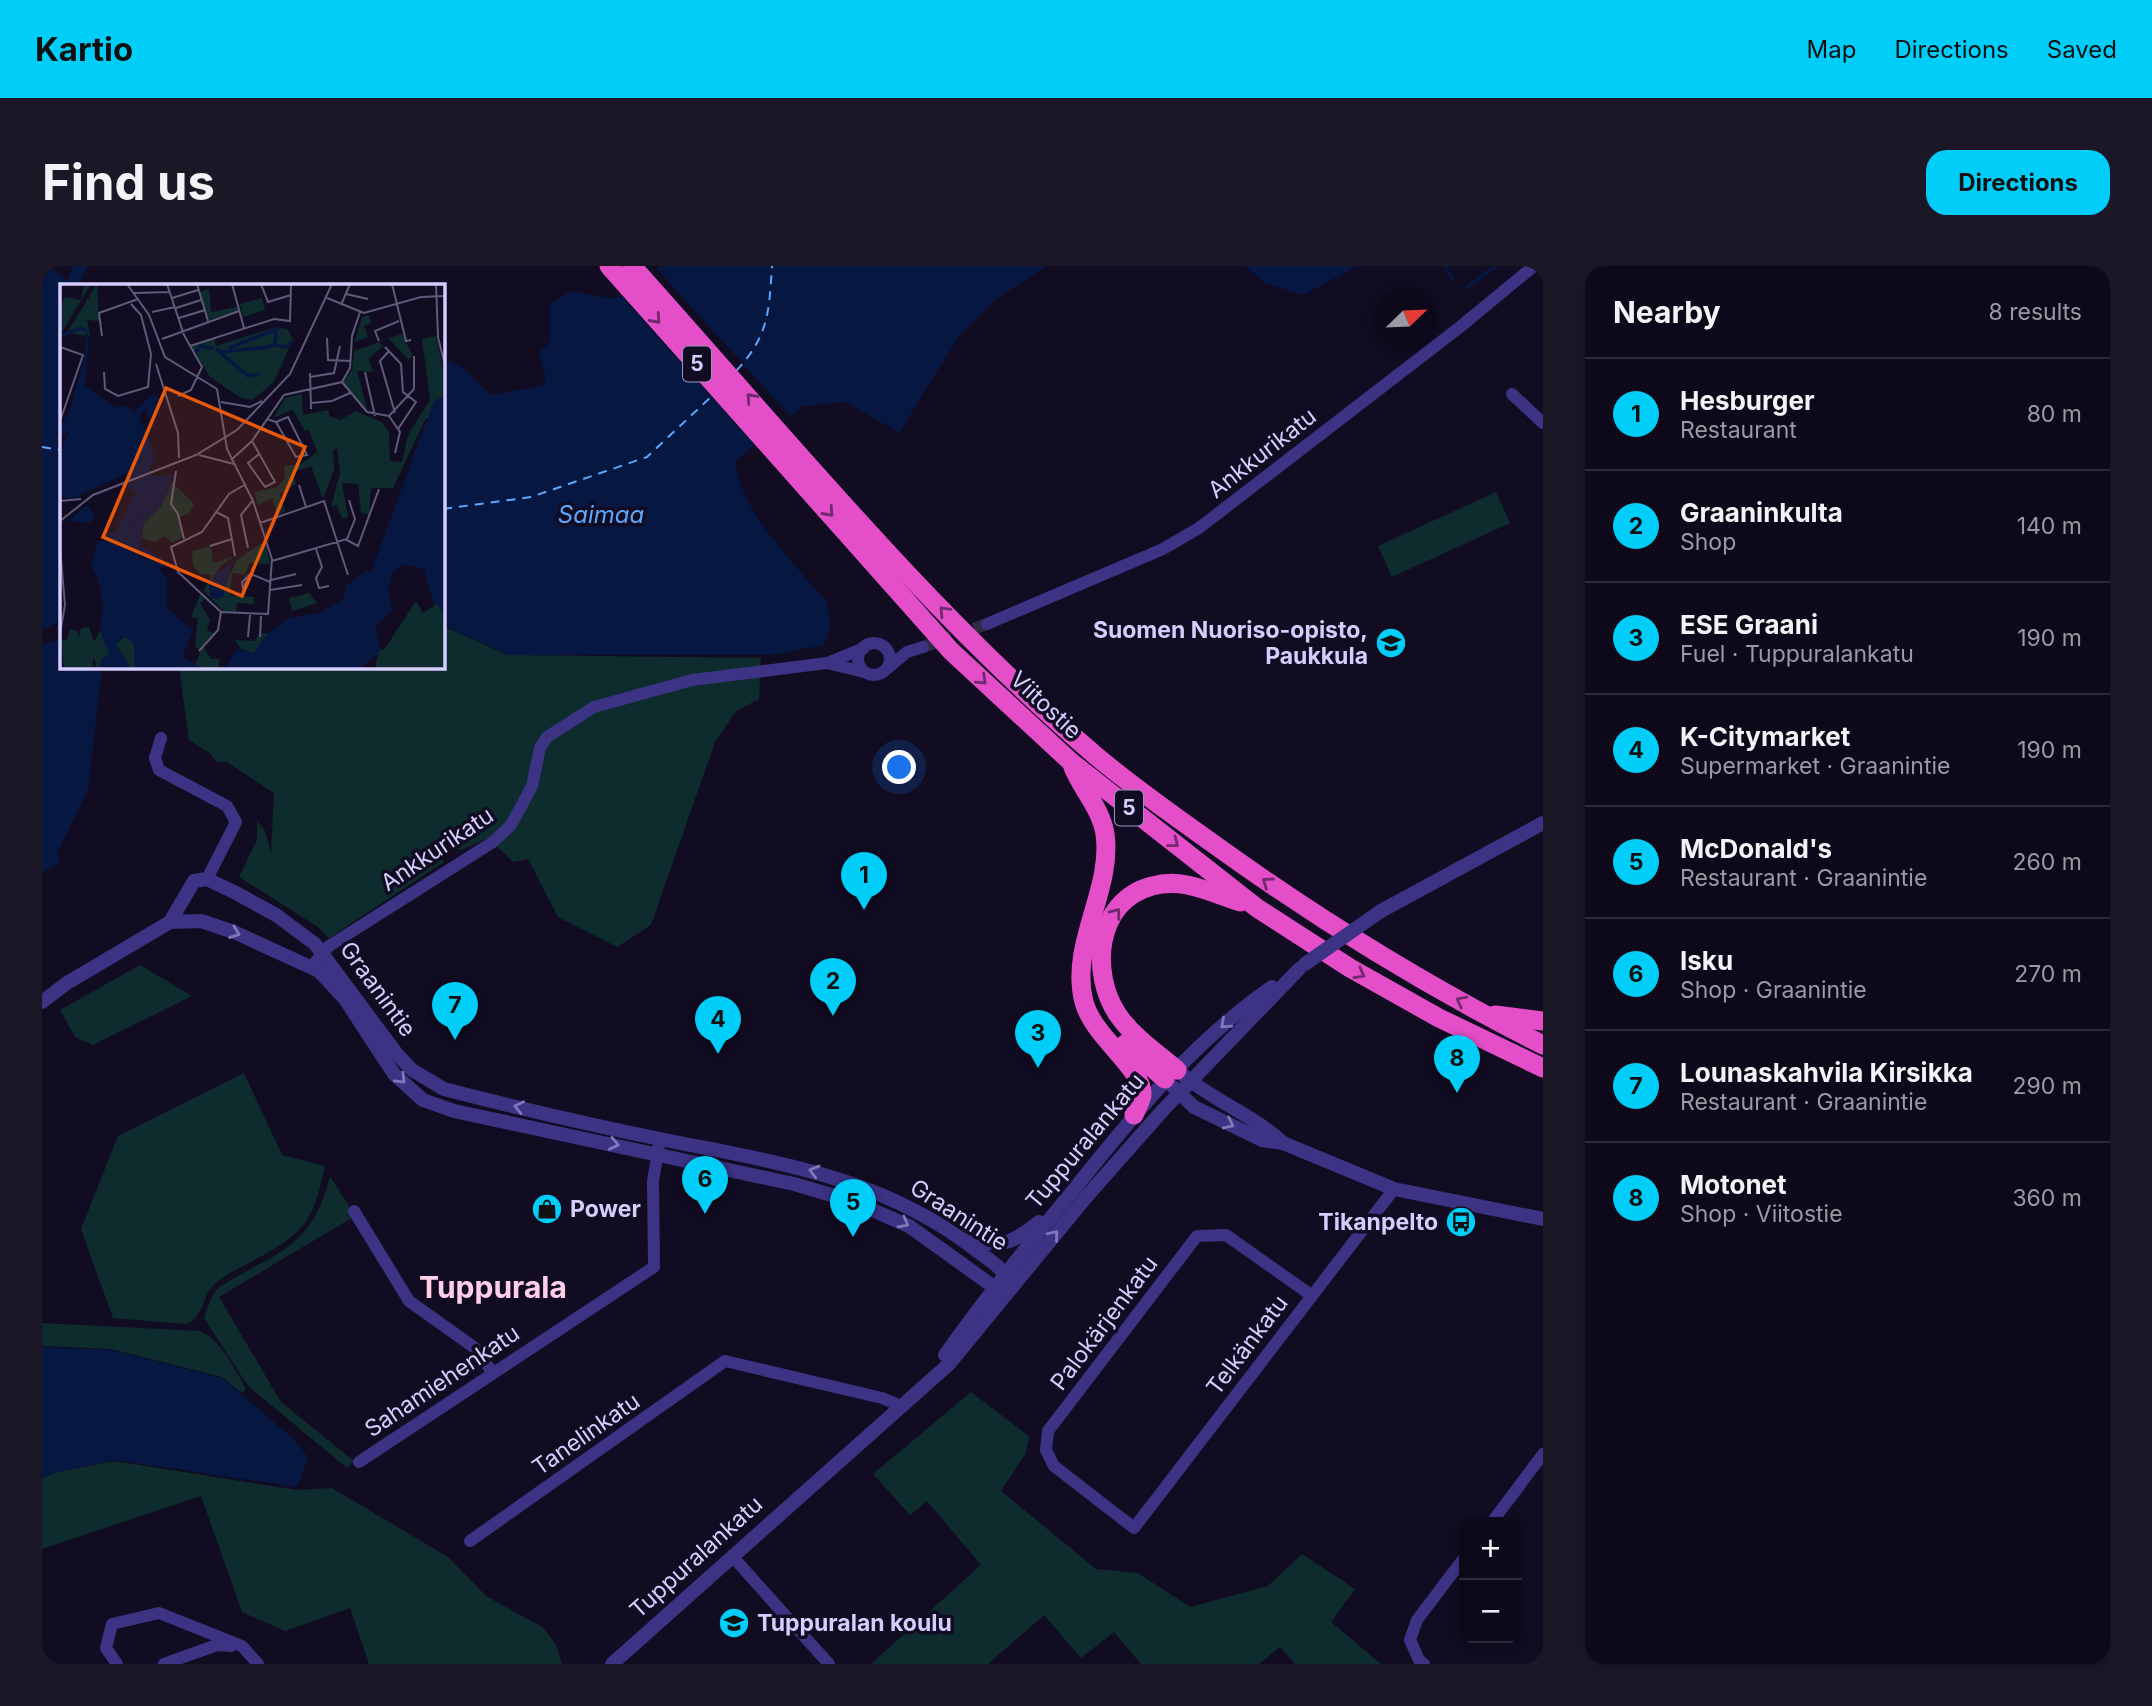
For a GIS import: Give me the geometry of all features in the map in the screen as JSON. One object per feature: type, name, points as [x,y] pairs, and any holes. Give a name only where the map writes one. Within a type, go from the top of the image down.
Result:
[{"type":"highway","name":"Viitostie","points":[[632,266],[951,651],[1071,762],[1257,908],[1350,968],[1439,1018],[1543,1068]]},
{"type":"highway","name":"Viitostie","points":[[610,267],[985,653],[1097,756],[1172,814],[1334,927],[1543,1045]]},
{"type":"highway","points":[[1071,762],[1099,815],[1105,834],[1103,870],[1086,938],[1082,976],[1084,1001],[1094,1026],[1140,1081],[1142,1094],[1134,1115]]},
{"type":"highway","points":[[1178,1077],[1118,1016],[1107,997],[1101,974],[1101,950],[1105,931],[1115,912],[1150,886],[1185,884],[1257,908]]},
{"type":"highway","points":[[1086,938],[1090,983],[1098,1009],[1115,1036],[1178,1077]]},
{"type":"highway","points":[[1485,1014],[1543,1021]]},
{"type":"street","name":"Ankkurikatu","points":[[987,624],[1163,549],[1199,528],[1471,319],[1534,266]]},
{"type":"street","points":[[1512,394],[1543,423]]},
{"type":"street","points":[[906,652],[873,644],[864,648],[859,657],[864,672],[877,675],[906,652],[923,648]]},
{"type":"street","points":[[882,646],[889,654],[887,668]]},
{"type":"street","name":"Ankkurikatu","points":[[312,966],[323,951],[493,842],[511,825],[532,786],[540,748],[547,737],[565,723],[594,707],[692,680],[827,663],[864,648]]},
{"type":"street","name":"Ankkurikatu","points":[[827,663],[864,672]]},
{"type":"street","points":[[42,1002],[67,983],[170,922],[194,881],[207,879],[236,822],[227,806],[159,770],[155,758],[161,738]]},
{"type":"street","name":"Tuppuralankatu","points":[[903,1404],[942,1360],[994,1287],[1134,1115],[1178,1077],[1242,1008],[1381,911],[1543,823]]},
{"type":"street","name":"Graanintie","points":[[170,922],[201,921],[312,966],[345,999],[394,1074],[423,1100],[454,1111],[659,1146],[800,1167],[863,1185],[918,1210],[964,1240],[1005,1273],[1010,1288],[994,1287],[932,1240],[881,1211],[659,1146],[444,1089],[411,1070],[396,1053],[323,951],[276,915],[207,879]]},
{"type":"street","points":[[1178,1077],[1180,1093],[1194,1107],[1262,1140],[1283,1143],[1394,1189],[1543,1219]]},
{"type":"street","points":[[1178,1077],[1267,1128],[1283,1143]]},
{"type":"street","name":"Tuppuralankatu","points":[[612,1664],[949,1364],[1087,1196],[1180,1093],[1178,1077]]},
{"type":"street","name":"Sahamiehenkatu","points":[[359,1462],[654,1267],[653,1181],[659,1146]]},
{"type":"street","name":"Telkänkatu","points":[[1134,1528],[1394,1189]]},
{"type":"street","points":[[964,1240],[991,1245],[1010,1243],[1062,1204]]},
{"type":"street","points":[[354,1211],[409,1301],[475,1349],[493,1373]]},
{"type":"street","name":"Palokärjenkatu","points":[[1134,1528],[1054,1466],[1046,1450],[1048,1431],[1197,1236],[1226,1235],[1311,1295]]},
{"type":"street","name":"Tanelinkatu","points":[[470,1541],[725,1361],[903,1404]]},
{"type":"street","points":[[1496,1517],[1543,1454]]},
{"type":"street","points":[[732,1556],[829,1664]]},
{"type":"street","points":[[1424,1664],[1419,1660],[1410,1640],[1417,1620],[1459,1565]]},
{"type":"street","points":[[117,1664],[106,1648],[113,1624],[159,1613],[242,1646],[258,1664]]},
{"type":"street","points":[[164,1664],[217,1645],[242,1646]]},
{"type":"green space","points":[[1496,492],[1510,523],[1392,577],[1378,546]]},
{"type":"green space","points":[[444,626],[508,655],[761,658],[759,699],[736,711],[715,742],[651,925],[617,947],[558,917],[528,859],[513,862],[488,838],[461,850],[438,845],[444,862],[329,938],[318,927],[239,877],[257,840],[257,820],[265,831],[271,853],[274,793],[227,762],[216,762],[211,754],[189,740],[179,668],[444,668]]},
{"type":"green space","points":[[140,965],[192,996],[93,1045],[75,1037],[60,1010]]},
{"type":"green space","points":[[244,1073],[282,1155],[325,1166],[309,1215],[302,1226],[282,1244],[217,1282],[192,1321],[186,1324],[113,1318],[81,1229],[118,1136]]},
{"type":"green space","points":[[330,1176],[355,1216],[219,1297],[281,1402],[354,1461],[347,1468],[248,1386],[204,1318],[218,1288],[274,1256],[302,1234],[323,1200]]},
{"type":"green space","points":[[42,1323],[200,1331],[221,1349],[246,1389],[242,1393],[222,1377],[111,1349],[42,1346]]},
{"type":"green space","points":[[971,1392],[1029,1436],[1026,1453],[1001,1491],[1096,1569],[1138,1573],[1190,1607],[1268,1586],[1302,1554],[1355,1589],[1331,1622],[1381,1664],[1295,1664],[1280,1647],[1259,1664],[1141,1664],[1114,1632],[1081,1658],[1044,1615],[988,1664],[871,1664],[981,1565],[927,1501],[910,1515],[873,1474]]},
{"type":"green space","points":[[114,1461],[297,1490],[332,1488],[448,1557],[486,1596],[544,1628],[556,1645],[562,1664],[369,1664],[350,1608],[285,1631],[242,1612],[201,1496],[42,1549],[42,1478],[58,1472]]},
{"type":"water","points":[[42,266],[50,266],[67,281],[73,266],[88,266],[79,284],[60,284],[60,621],[42,630]]},
{"type":"water","name":"Saimaa","points":[[660,266],[1047,266],[996,299],[959,336],[899,433],[846,402],[803,406],[735,461],[739,480],[757,517],[826,601],[830,623],[824,645],[771,655],[509,655],[444,625],[444,358],[462,367],[491,395],[542,386],[546,378],[539,352],[550,343],[550,304],[571,291],[614,299]]},
{"type":"water","points":[[1246,266],[1357,266],[1304,295],[1264,283]]},
{"type":"water","points":[[58,639],[60,668],[102,668],[88,790],[57,853],[60,863],[42,872],[42,645]]},
{"type":"water","points":[[42,1347],[111,1350],[222,1378],[294,1439],[308,1457],[297,1487],[115,1460],[42,1478]]},
{"type":"pier","points":[[654,266],[791,417],[757,447],[618,292]]},
{"type":"waterway","points":[[1445,266],[1453,280]]},
{"type":"waterway","points":[[1467,287],[1495,266]]},
{"type":"ferry route","points":[[736,371],[761,334],[768,310],[772,266]]},
{"type":"ferry route","points":[[444,509],[531,497],[647,457],[713,395]]},
{"type":"ferry route","points":[[42,447],[60,450]]},
{"type":"tunnel","points":[[923,647],[987,624]]},
{"type":"place","name":"Suomen Nuoriso-opisto, Paukkula","points":[[1391,643]]},
{"type":"place","name":"Hesburger","points":[[864,910]]},
{"type":"place","name":"Graaninkulta","points":[[833,1016]]},
{"type":"place","name":"Lounaskahvila Kirsikka","points":[[455,1040]]},
{"type":"place","name":"K-Citymarket","points":[[718,1054]]},
{"type":"place","name":"ESE Graani","points":[[1038,1068]]},
{"type":"place","name":"Motonet","points":[[1457,1093]]},
{"type":"place","name":"Power","points":[[547,1209]]},
{"type":"place","name":"Isku","points":[[705,1214]]},
{"type":"place","name":"Tikanpelto","points":[[1461,1222]]},
{"type":"place","name":"McDonald's","points":[[853,1237]]},
{"type":"place","name":"Tuppuralan koulu","points":[[734,1623]]},
{"type":"district","name":"Tuppurala","points":[[493,1288]]}]
